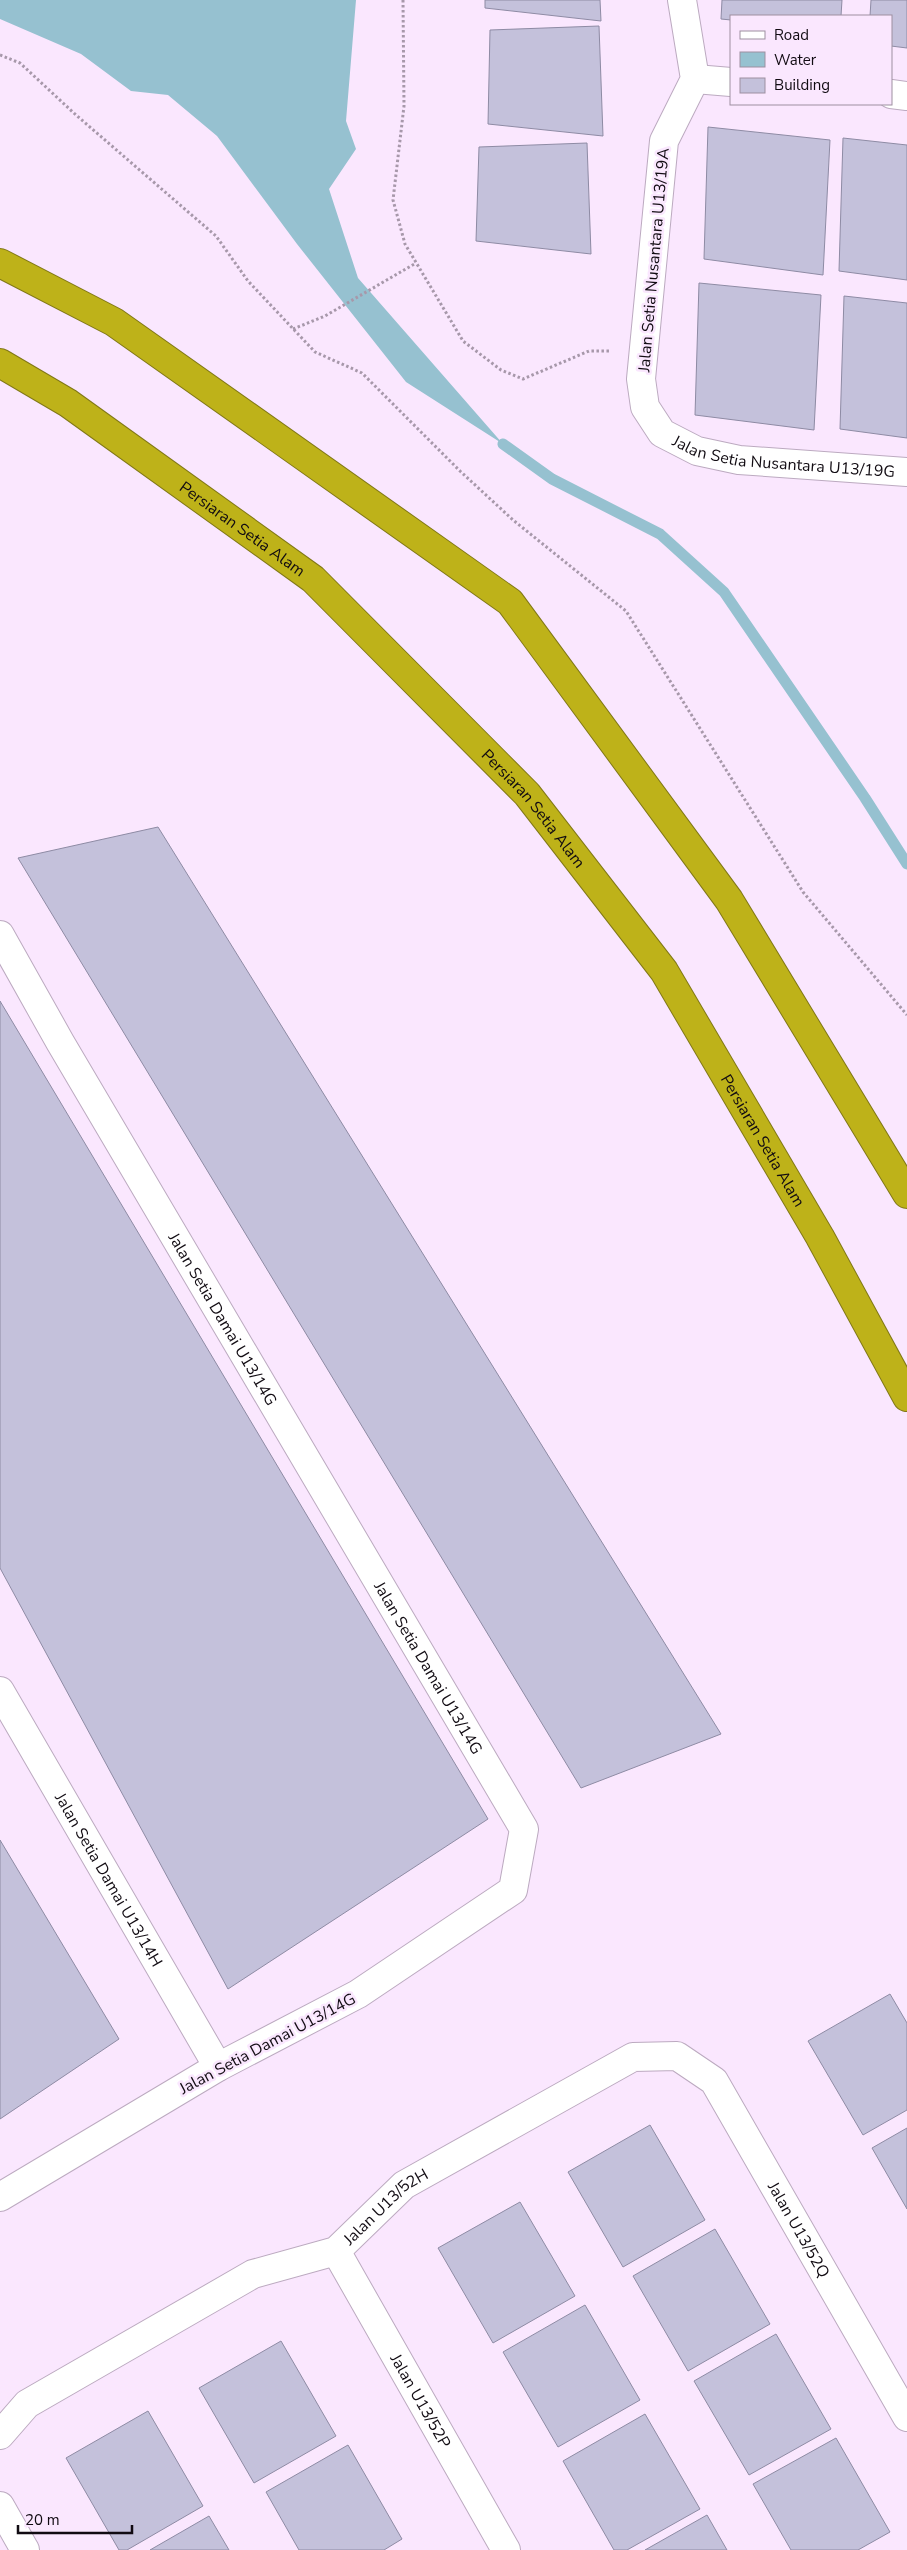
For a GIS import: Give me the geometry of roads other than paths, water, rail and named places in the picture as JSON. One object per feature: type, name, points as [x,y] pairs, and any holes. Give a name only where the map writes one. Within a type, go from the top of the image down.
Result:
[{"type":"highway","points":[[0,263],[114,322],[510,602],[728,900],[907,1194]]},
{"type":"highway","name":"Persiaran Setia Alam","points":[[0,363],[68,403],[313,579],[527,794],[664,971],[820,1238],[907,1396]]},
{"type":"highway","points":[[0,373],[68,403]]},
{"type":"street","points":[[682,0],[695,79],[730,82]]},
{"type":"street","name":"Jalan Setia Nusantara U13/19A","points":[[662,433],[645,407],[641,379],[664,141],[695,79]]},
{"type":"street","points":[[892,94],[907,96]]},
{"type":"street","name":"Jalan Setia Nusantara U13/19G","points":[[662,433],[697,451],[739,460],[907,472]]},
{"type":"street","name":"Jalan Setia Damai U13/14G","points":[[0,935],[60,1042],[524,1829],[514,1890],[358,1994],[218,2067],[0,2198]]},
{"type":"street","name":"Jalan Setia Damai U13/14H","points":[[0,1691],[218,2067]]},
{"type":"street","name":"Jalan U13/52H","points":[[0,2434],[27,2404],[253,2274],[336,2251],[404,2185],[633,2057],[678,2056]]},
{"type":"street","name":"Jalan U13/52Q","points":[[678,2056],[714,2081],[907,2417]]},
{"type":"street","name":"Jalan U13/52P","points":[[336,2251],[506,2550]]},
{"type":"street","points":[[0,2506],[25,2550]]},
{"type":"water","points":[[0,0],[356,0],[346,121],[356,149],[329,189],[358,278],[503,444],[406,382],[297,244],[217,136],[168,95],[131,91],[81,54],[0,19]]},
{"type":"waterway","points":[[503,444],[552,479],[660,534],[724,592],[865,798],[907,864]]}]
